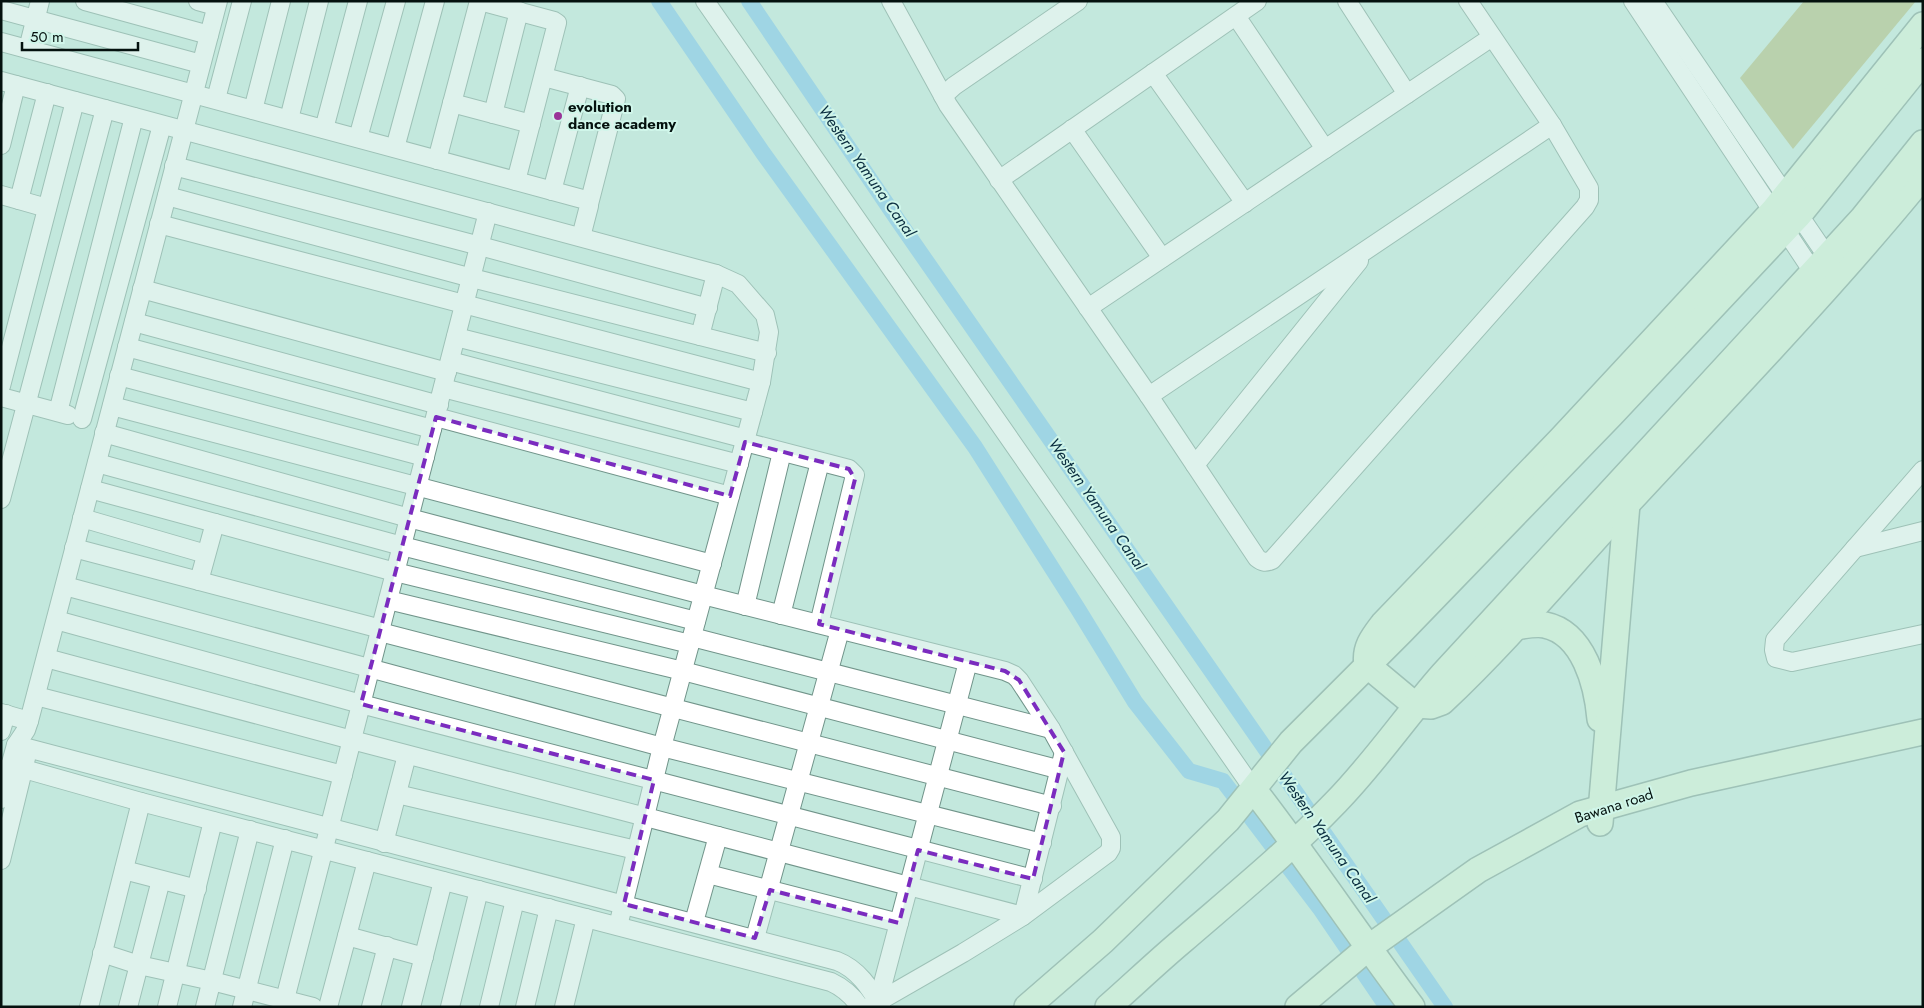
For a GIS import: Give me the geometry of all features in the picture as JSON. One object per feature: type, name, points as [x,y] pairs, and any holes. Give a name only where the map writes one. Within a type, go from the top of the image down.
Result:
[{"type":"street","points":[[28,50],[40,1]]},
{"type":"street","points":[[85,1],[209,35]]},
{"type":"street","points":[[1,860],[22,747],[217,4],[198,1]]},
{"type":"street","points":[[216,100],[242,1]]},
{"type":"street","points":[[253,110],[281,1]]},
{"type":"street","points":[[289,119],[319,1]]},
{"type":"street","points":[[324,129],[358,1]]},
{"type":"street","points":[[358,138],[396,1]]},
{"type":"street","points":[[395,148],[435,1]]},
{"type":"street","points":[[437,160],[480,1],[519,11],[557,23],[516,181]]},
{"type":"street","points":[[705,1],[1253,791],[1374,952],[1412,1007]]},
{"type":"street","points":[[891,1],[943,96],[1149,396],[1257,558],[1262,562],[1272,560],[1585,208],[1589,200],[1589,188],[1552,125],[1468,1]]},
{"type":"street","points":[[943,96],[1078,1]]},
{"type":"street","points":[[999,180],[1257,1]]},
{"type":"street","points":[[1347,1],[1407,94]]},
{"type":"street","points":[[1632,1],[1786,213]]},
{"type":"street","points":[[1653,1],[1786,213],[1826,273]]},
{"type":"street","points":[[1,10],[201,64]]},
{"type":"street","points":[[493,114],[519,11]]},
{"type":"street","points":[[1236,16],[1325,149]]},
{"type":"street","points":[[1786,213],[1923,25]]},
{"type":"street","points":[[1088,308],[1492,37]]},
{"type":"street","points":[[1,42],[586,200],[589,204]]},
{"type":"street","points":[[1028,1007],[1103,941],[1228,820],[1291,742],[1401,632],[1611,415],[1786,213],[1923,61]]},
{"type":"street","points":[[1153,73],[1245,203]]},
{"type":"street","points":[[544,77],[612,95],[617,102],[581,237]]},
{"type":"street","points":[[1,146],[8,83],[716,274],[738,284],[765,315],[769,332],[761,382],[672,708],[618,926]]},
{"type":"street","points":[[552,191],[580,86]]},
{"type":"street","points":[[19,200],[47,93]]},
{"type":"street","points":[[1,386],[75,101]]},
{"type":"street","points":[[452,103],[531,124]]},
{"type":"street","points":[[1,499],[28,404],[105,109]]},
{"type":"street","points":[[58,412],[134,117]]},
{"type":"street","points":[[82,419],[162,125]]},
{"type":"street","points":[[1149,396],[1552,125]]},
{"type":"street","points":[[1072,129],[1162,258]]},
{"type":"street","points":[[1367,665],[1415,705],[1431,706],[1442,702],[1627,504],[1826,273],[1862,219],[1923,143]]},
{"type":"street","points":[[174,166],[708,308]]},
{"type":"street","points":[[1108,1007],[1180,942],[1264,871],[1336,802],[1381,751],[1415,705],[1826,273],[1888,219],[1923,176]]},
{"type":"street","points":[[1,195],[47,208]]},
{"type":"street","points":[[167,196],[472,278],[767,353]]},
{"type":"street","points":[[284,1003],[488,212]]},
{"type":"street","points":[[159,224],[761,382]]},
{"type":"street","points":[[1195,466],[1371,247]]},
{"type":"street","points":[[700,336],[716,274]]},
{"type":"street","points":[[142,289],[730,496]]},
{"type":"street","points":[[134,322],[739,464]]},
{"type":"street","points":[[456,337],[753,412]]},
{"type":"street","points":[[127,347],[745,440],[782,452],[849,469],[855,475],[855,478],[819,624]]},
{"type":"street","points":[[120,376],[425,457]]},
{"type":"street","points":[[1,397],[82,419],[106,429],[410,518],[1014,675],[1051,729],[1112,837],[1111,848],[1108,853],[1023,916],[876,1005]]},
{"type":"street","points":[[112,406],[712,564]]},
{"type":"street","points":[[745,606],[782,452]]},
{"type":"street","points":[[781,615],[820,462]]},
{"type":"street","points":[[97,463],[402,546],[693,634],[829,672],[1051,729]]},
{"type":"street","points":[[1923,470],[1776,640],[1774,650],[1776,658],[1792,662],[1923,634]]},
{"type":"street","points":[[90,489],[395,572],[693,634]]},
{"type":"street","points":[[1594,815],[1627,504]]},
{"type":"street","points":[[82,518],[206,554]]},
{"type":"street","points":[[199,581],[215,523]]},
{"type":"street","points":[[1855,548],[1923,531]]},
{"type":"street","points":[[74,548],[380,631],[1052,806]]},
{"type":"street","points":[[65,586],[662,747],[1042,843]]},
{"type":"street","points":[[388,600],[683,671],[1061,770]]},
{"type":"street","points":[[56,620],[361,704],[1032,879]]},
{"type":"street","points":[[1514,627],[1545,625],[1568,636],[1587,663],[1598,700],[1600,746],[1592,789],[1594,815]]},
{"type":"street","points":[[756,938],[840,630]]},
{"type":"street","points":[[46,658],[1023,916]]},
{"type":"street","points":[[876,1005],[968,662]]},
{"type":"street","points":[[36,696],[343,776]]},
{"type":"street","points":[[3,719],[28,725]]},
{"type":"street","name":"Bawana road","points":[[1298,1007],[1415,923],[1478,870],[1594,815],[1691,783],[1923,732]]},
{"type":"street","points":[[22,747],[384,843],[756,938],[837,961],[850,966],[858,974],[876,1005]]},
{"type":"street","name":"Bawana road","points":[[1594,815],[1695,798],[1923,748]]},
{"type":"street","points":[[1023,916],[1064,752]]},
{"type":"street","points":[[384,843],[407,754]]},
{"type":"street","points":[[1,799],[17,767]]},
{"type":"street","points":[[17,767],[141,802],[831,982],[852,995],[860,1007]]},
{"type":"street","points":[[397,794],[636,850]]},
{"type":"street","points":[[88,1007],[141,802]]},
{"type":"street","points":[[166,1007],[213,821]]},
{"type":"street","points":[[205,1007],[250,830]]},
{"type":"street","points":[[694,922],[718,836]]},
{"type":"street","points":[[242,1007],[285,839]]},
{"type":"street","points":[[328,1007],[367,861]]},
{"type":"street","points":[[124,870],[197,889]]},
{"type":"street","points":[[708,874],[899,923]]},
{"type":"street","points":[[128,1007],[161,880]]},
{"type":"street","points":[[411,1007],[443,881]]},
{"type":"street","points":[[450,1007],[479,890]]},
{"type":"street","points":[[489,1007],[515,900]]},
{"type":"street","points":[[525,1007],[549,908]]},
{"type":"street","points":[[564,1007],[586,918]]},
{"type":"street","points":[[347,936],[424,957]]},
{"type":"street","points":[[371,1007],[387,946]]},
{"type":"street","name":"Bawana road","points":[[1323,1007],[1359,973],[1374,952]]},
{"type":"street","points":[[102,953],[139,965],[246,989],[284,1003],[313,1007]]},
{"type":"highlighted area","points":[[436,417],[730,496],[745,442],[849,469],[855,479],[819,624],[1005,671],[1019,680],[1064,752],[1033,879],[918,850],[899,923],[770,890],[755,938],[624,904],[654,780],[361,704]]},
{"type":"green space","points":[[1804,1],[1916,1],[1793,149],[1740,78]]},
{"type":"waterway","points":[[659,1],[763,153],[975,447],[1135,702],[1189,771],[1223,781],[1321,910],[1387,1007]]},
{"type":"waterway","name":"Western Yamuna Canal","points":[[749,1],[899,222],[1445,1007]]},
{"type":"place","name":"evolution dance academy","points":[[558,116]]}]
